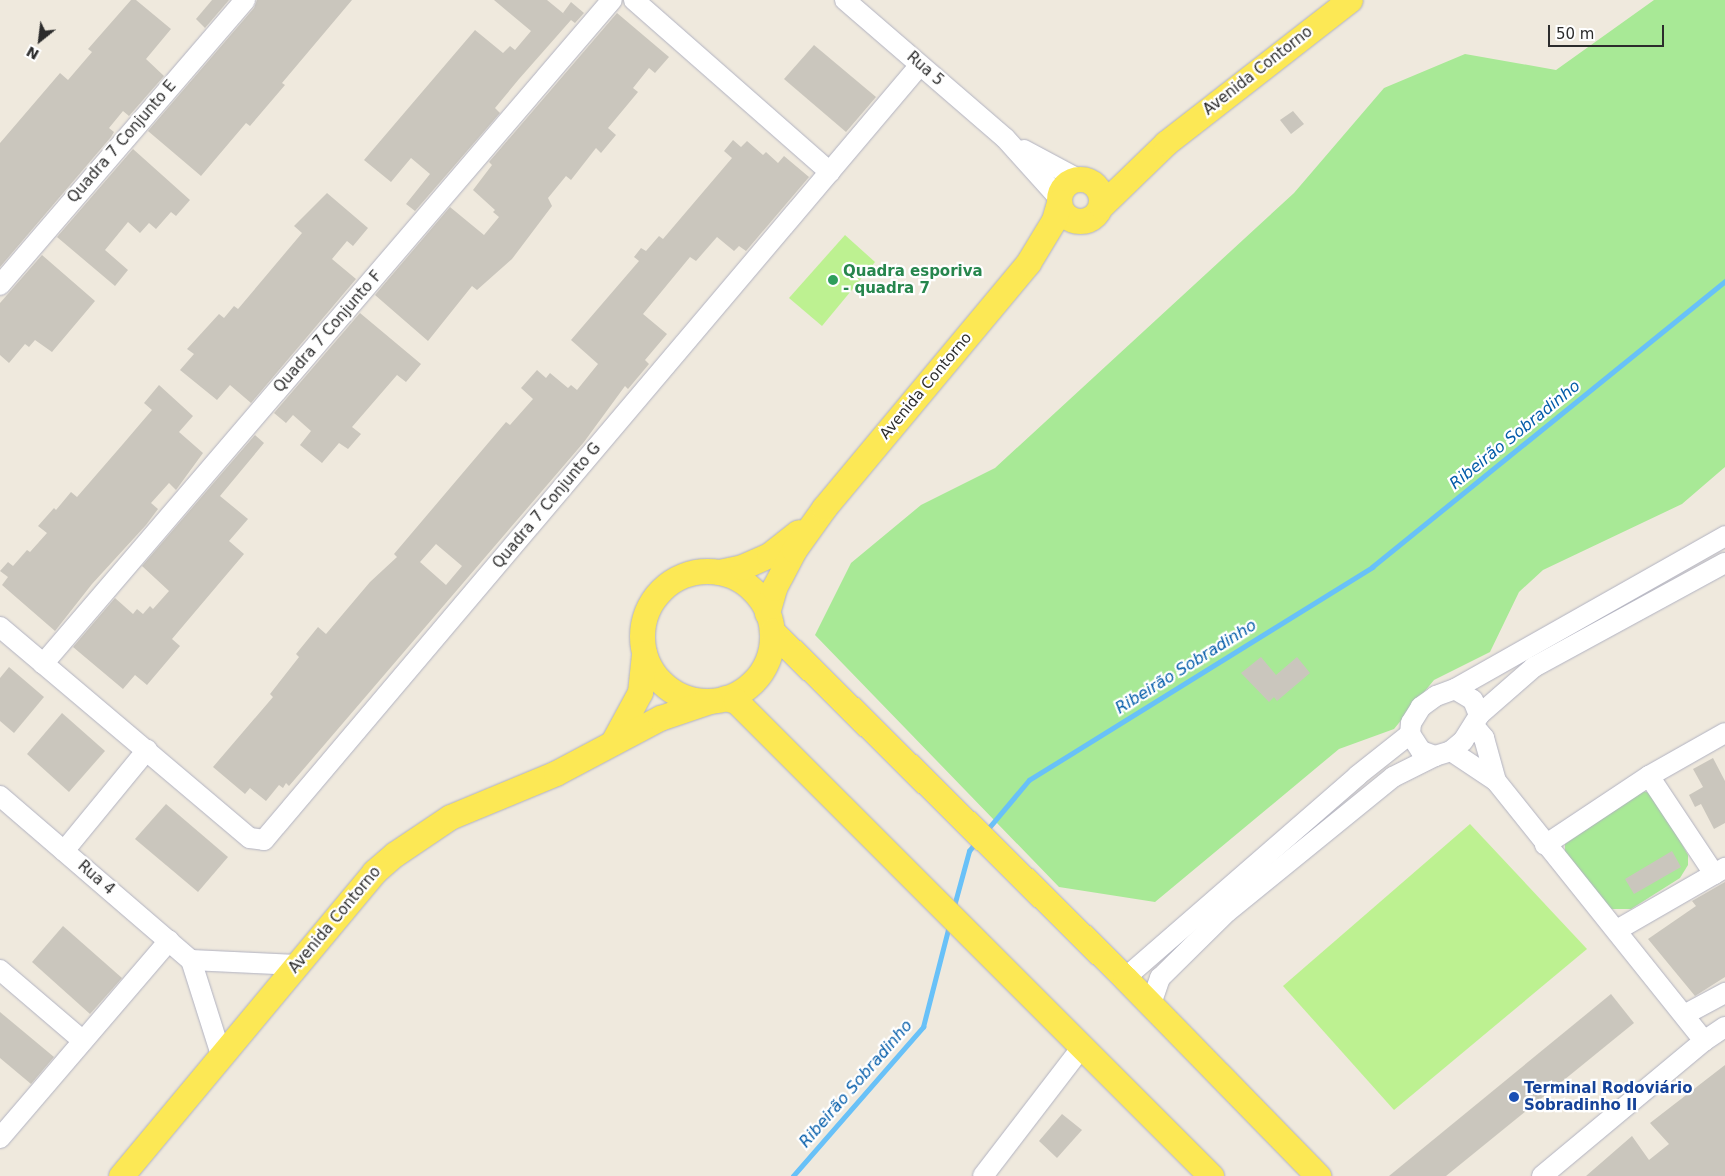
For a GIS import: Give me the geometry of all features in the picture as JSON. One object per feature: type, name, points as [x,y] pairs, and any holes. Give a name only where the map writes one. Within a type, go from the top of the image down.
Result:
[{"type":"main road","name":"Avenida Contorno","points":[[1028,263],[1093,213],[1166,143],[1350,0]]},
{"type":"main road","name":"Avenida Contorno","points":[[1080,179],[1102,177],[1166,143]]},
{"type":"main road","points":[[1080,179],[1095,186],[1102,199],[1093,213],[1071,220],[1065,215],[1059,200],[1067,183],[1080,179]]},
{"type":"main road","name":"Avenida Contorno","points":[[769,622],[782,571],[824,508],[1028,263],[1054,220],[1059,200]]},
{"type":"main road","name":"Avenida Contorno","points":[[719,572],[742,567],[770,555],[824,508]]},
{"type":"main road","points":[[612,744],[640,692],[644,653],[642,631],[647,610],[659,591],[683,576],[697,571],[719,572],[740,580],[756,594],[769,622],[1151,1004],[1318,1176]]},
{"type":"main road","points":[[718,699],[755,680],[765,665],[769,622]]},
{"type":"main road","points":[[644,653],[654,673],[669,688],[689,698],[736,701],[1211,1176]]},
{"type":"main road","name":"Avenida Contorno","points":[[121,1176],[222,1058],[374,872],[414,840],[450,817],[556,773],[660,718],[718,699]]},
{"type":"street","name":"Quadra 7 Conjunto E","points":[[0,285],[245,0]]},
{"type":"street","name":"Quadra 7 Conjunto F","points":[[43,664],[612,0]]},
{"type":"street","points":[[634,0],[830,172]]},
{"type":"street","name":"Rua 5","points":[[845,0],[1005,138],[1059,200]]},
{"type":"street","name":"Quadra 7 Conjunto G","points":[[147,750],[250,838],[264,840],[920,65]]},
{"type":"street","name":"Rua 5","points":[[1005,138],[1080,179]]},
{"type":"street","points":[[1496,781],[1443,753],[1421,751],[1410,734],[1411,723],[1422,707],[1436,696],[1455,689],[1725,536]]},
{"type":"street","points":[[1151,1004],[1160,978],[1227,912],[1393,776],[1443,753],[1534,667],[1725,563]]},
{"type":"street","points":[[0,627],[147,750],[64,851]]},
{"type":"street","points":[[1455,689],[1473,700],[1476,721],[1484,738],[1496,781],[1704,1040]]},
{"type":"street","points":[[1546,845],[1649,776],[1725,733]]},
{"type":"street","points":[[1125,978],[1357,776],[1410,734]]},
{"type":"street","points":[[1617,930],[1720,871],[1649,776]]},
{"type":"street","name":"Rua 4","points":[[0,796],[191,960]]},
{"type":"street","points":[[0,1138],[82,1040],[169,941]]},
{"type":"street","points":[[222,1058],[191,960],[297,965]]},
{"type":"street","points":[[0,970],[82,1040]]},
{"type":"street","points":[[1684,1016],[1725,993]]},
{"type":"street","points":[[1542,1176],[1704,1040],[1725,1027]]},
{"type":"street","points":[[982,1176],[1082,1047]]},
{"type":"green space","points":[[1654,0],[1725,0],[1725,467],[1682,504],[1543,570],[1519,592],[1490,652],[1434,680],[1394,729],[1339,749],[1155,902],[1059,887],[815,635],[851,563],[921,505],[995,468],[1294,193],[1384,88],[1465,54],[1556,70]]},
{"type":"green space","name":"Quadra esporiva - quadra 7","points":[[845,235],[875,262],[822,326],[789,298]]},
{"type":"green space","points":[[1642,791],[1654,794],[1688,855],[1688,865],[1680,878],[1631,909],[1609,909],[1565,853],[1565,844]]},
{"type":"green space","points":[[1470,824],[1587,949],[1394,1110],[1283,986]]},
{"type":"building","points":[[131,0],[136,0],[171,29],[146,59],[164,76],[129,116],[123,111],[109,128],[114,132],[111,137],[0,267],[0,143],[60,73],[68,80],[92,52],[88,49]]},
{"type":"building","points":[[212,0],[229,0],[205,28],[196,19]]},
{"type":"building","points":[[257,0],[352,0],[282,83],[285,85],[250,126],[246,123],[201,176],[148,131],[254,8]]},
{"type":"building","points":[[494,0],[547,0],[569,18],[563,13],[571,2],[584,13],[575,23],[571,20],[519,79],[495,108],[500,113],[415,211],[406,204],[430,174],[411,158],[391,182],[364,160],[475,30],[503,53],[510,46],[515,50],[531,31]]},
{"type":"building","points":[[617,13],[669,57],[655,73],[649,68],[633,88],[638,92],[608,128],[616,135],[601,153],[596,148],[571,180],[566,176],[548,198],[552,206],[512,259],[477,290],[472,286],[428,341],[375,295],[450,207],[484,235],[499,217],[493,212],[495,210],[473,190],[492,165],[489,162]]},
{"type":"building","points":[[814,45],[876,97],[846,132],[784,79]]},
{"type":"building","points":[[1293,111],[1304,124],[1291,134],[1280,120]]},
{"type":"building","points":[[733,140],[741,147],[747,141],[763,155],[766,152],[778,163],[784,156],[809,177],[746,251],[739,246],[734,251],[717,237],[696,261],[690,257],[643,314],[667,334],[645,360],[649,364],[628,389],[625,386],[584,442],[289,786],[286,783],[283,788],[279,785],[266,801],[250,788],[245,794],[213,767],[273,697],[270,694],[299,657],[296,654],[318,627],[326,634],[370,582],[397,557],[394,554],[506,422],[510,425],[533,399],[521,388],[537,370],[546,378],[550,373],[568,388],[571,385],[577,390],[598,364],[571,340],[639,261],[634,257],[641,248],[646,251],[659,236],[663,239],[732,158],[724,151]],"holes":[[[436,544],[462,566],[446,585],[420,562]]]},
{"type":"building","points":[[133,149],[190,200],[176,216],[171,212],[156,229],[149,223],[140,233],[128,222],[105,250],[128,270],[115,286],[57,237]]},
{"type":"building","points":[[327,193],[368,228],[353,246],[347,241],[332,259],[356,279],[251,403],[230,385],[217,400],[180,370],[194,354],[187,349],[219,314],[224,318],[234,306],[238,309],[302,233],[294,226]]},
{"type":"building","points":[[42,255],[95,301],[52,352],[35,340],[29,347],[25,344],[9,363],[0,355],[0,303]]},
{"type":"building","points":[[360,313],[421,364],[406,382],[397,375],[352,427],[361,434],[348,449],[339,443],[322,463],[300,445],[311,431],[293,415],[286,423],[274,413]]},
{"type":"building","points":[[159,385],[193,416],[179,432],[203,453],[176,490],[169,483],[151,503],[158,509],[146,525],[92,584],[55,631],[2,585],[8,577],[0,571],[8,562],[13,566],[27,550],[30,552],[47,533],[38,526],[54,508],[56,510],[71,492],[77,497],[123,444],[152,410],[144,403]]},
{"type":"building","points":[[255,435],[264,443],[220,496],[248,519],[229,541],[244,554],[172,639],[180,646],[147,685],[135,675],[123,689],[73,647],[115,598],[133,614],[137,609],[143,614],[150,606],[153,609],[169,591],[142,566]]},
{"type":"building","points":[[1261,657],[1276,675],[1297,657],[1310,673],[1277,701],[1274,697],[1269,702],[1241,673]]},
{"type":"building","points":[[9,667],[44,697],[14,733],[0,721],[0,678]]},
{"type":"building","points":[[62,713],[105,751],[69,792],[27,754]]},
{"type":"building","points":[[1713,758],[1725,781],[1725,823],[1714,829],[1701,804],[1695,807],[1689,795],[1703,787],[1693,769]]},
{"type":"building","points":[[166,804],[228,857],[198,892],[135,839]]},
{"type":"building","points":[[1672,851],[1681,867],[1634,894],[1625,879]]},
{"type":"building","points":[[1725,882],[1725,977],[1695,996],[1648,939],[1696,906],[1692,901]]},
{"type":"building","points":[[63,926],[122,978],[90,1014],[32,962]]},
{"type":"building","name":"Terminal Rodoviário Sobradinho II","points":[[1611,994],[1634,1023],[1446,1176],[1389,1176]]},
{"type":"building","points":[[0,1012],[54,1057],[31,1084],[0,1058]]},
{"type":"building","points":[[1725,1065],[1725,1176],[1586,1176],[1632,1136],[1649,1160],[1669,1144],[1650,1123]]},
{"type":"building","points":[[1062,1114],[1082,1130],[1057,1158],[1039,1141]]},
{"type":"waterway","name":"Ribeirão Sobradinho","points":[[987,830],[1029,780],[1372,567],[1725,281]]},
{"type":"waterway","name":"Ribeirão Sobradinho","points":[[954,906],[969,851],[977,841]]},
{"type":"waterway","name":"Ribeirão Sobradinho","points":[[793,1176],[923,1027],[949,926]]},
{"type":"place","name":"Quadra esporiva - quadra 7","points":[[833,280]]},
{"type":"place","name":"Terminal Rodoviário Sobradinho II","points":[[1514,1097]]}]
